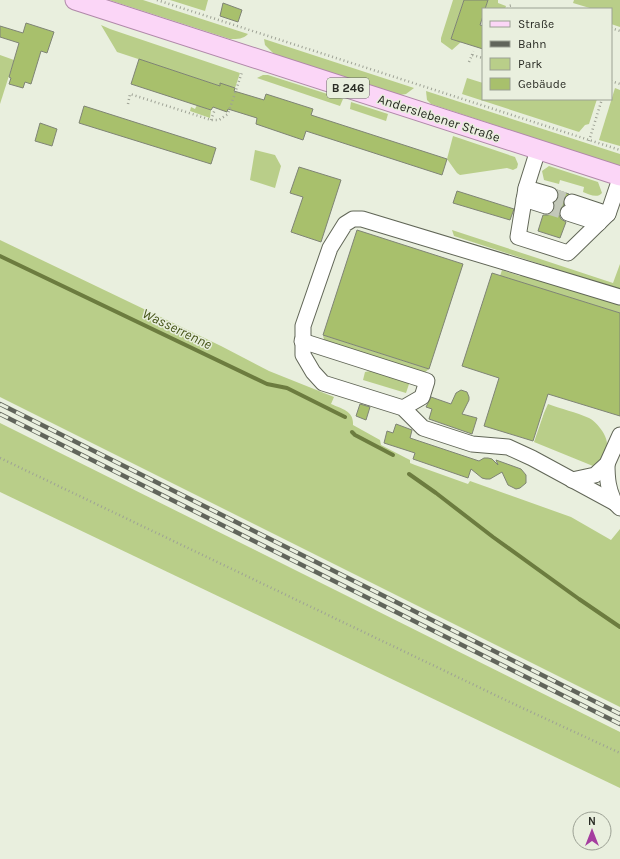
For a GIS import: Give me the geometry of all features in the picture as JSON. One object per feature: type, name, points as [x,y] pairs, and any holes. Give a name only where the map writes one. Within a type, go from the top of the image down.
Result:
[{"type":"main road","name":"Anderslebener Straße","points":[[75,0],[620,178]]},
{"type":"lane","points":[[538,150],[525,193],[518,237],[568,253],[604,219],[620,178]]},
{"type":"lane","points":[[525,193],[548,200]]},
{"type":"lane","points":[[570,208],[604,219]]},
{"type":"lane","points":[[617,506],[508,446],[472,444],[423,428],[403,408],[323,383],[313,372],[303,355],[302,341],[303,326],[330,248],[345,224],[353,219],[362,219],[620,297]]},
{"type":"lane","points":[[302,341],[427,382],[422,397],[403,408]]},
{"type":"lane","points":[[572,480],[595,475],[607,464],[620,435]]},
{"type":"lane","points":[[607,464],[610,495],[617,506]]},
{"type":"path","points":[[157,0],[620,150]]},
{"type":"path","points":[[508,8],[509,6],[513,5]]},
{"type":"path","points":[[469,62],[473,51]]},
{"type":"path","points":[[472,54],[482,58]]},
{"type":"path","points":[[128,104],[130,94],[211,120],[219,120],[228,114],[242,72]]},
{"type":"path","points":[[589,140],[602,100]]},
{"type":"path","points":[[211,120],[215,109]]},
{"type":"path","points":[[0,458],[509,702],[620,753]]},
{"type":"green space","points":[[109,0],[143,0],[248,34],[244,37],[230,39]]},
{"type":"green space","points":[[170,0],[208,0],[205,11]]},
{"type":"green space","points":[[453,0],[464,0],[451,39],[461,42],[452,50],[441,42],[441,38]]},
{"type":"green space","points":[[488,0],[498,0],[498,3],[506,6],[505,8],[485,8]]},
{"type":"green space","points":[[574,0],[620,0],[620,27],[612,24],[612,8],[590,8],[573,3]]},
{"type":"green space","points":[[101,25],[240,73],[235,88],[220,84],[220,86],[117,52]]},
{"type":"green space","points":[[264,39],[414,88],[406,94],[400,95],[274,54],[265,45]]},
{"type":"green space","points":[[0,55],[14,60],[0,104]]},
{"type":"green space","points":[[263,75],[268,75],[343,99],[340,106],[257,78]]},
{"type":"green space","points":[[467,78],[482,83],[482,100],[597,100],[589,124],[585,125],[579,132],[462,94]]},
{"type":"green space","points":[[615,88],[620,90],[620,146],[599,140]]},
{"type":"green space","points":[[426,91],[620,154],[620,166],[431,104],[427,100]]},
{"type":"green space","points":[[351,102],[388,114],[386,121],[350,109]]},
{"type":"green space","points":[[197,105],[211,110],[210,118],[190,111],[191,107],[195,109]]},
{"type":"green space","points":[[453,136],[515,157],[518,164],[517,168],[513,170],[507,168],[460,175],[447,159]]},
{"type":"green space","points":[[255,150],[275,155],[281,166],[275,188],[250,180]]},
{"type":"green space","points":[[549,166],[598,182],[602,193],[598,196],[593,196],[583,192],[584,187],[560,180],[559,184],[544,180],[542,171]]},
{"type":"green space","points":[[452,230],[613,283],[620,264],[620,290],[454,236]]},
{"type":"green space","points":[[0,240],[221,346],[269,371],[334,397],[331,404],[346,411],[352,417],[353,425],[380,440],[381,445],[410,460],[410,463],[468,484],[470,481],[571,517],[611,540],[620,529],[620,707],[0,397]]},
{"type":"green space","points":[[502,270],[520,276],[523,270],[620,302],[620,313],[500,276]]},
{"type":"green space","points":[[323,335],[429,369],[424,373],[324,340]]},
{"type":"green space","points":[[375,370],[410,381],[406,393],[363,380],[365,372]]},
{"type":"green space","points":[[548,404],[589,418],[595,422],[604,433],[607,448],[602,458],[593,466],[534,442]]},
{"type":"green space","points":[[0,423],[620,732],[620,788],[0,492]]},
{"type":"building","points":[[464,0],[488,0],[485,8],[482,8],[482,19],[480,25],[482,26],[482,49],[451,39]]},
{"type":"building","points":[[223,3],[242,10],[238,22],[220,16]]},
{"type":"building","points":[[26,23],[54,32],[47,53],[41,51],[31,84],[25,82],[23,88],[9,84],[11,78],[9,77],[19,43],[0,37],[0,26],[23,33]]},
{"type":"building","points":[[139,59],[220,86],[220,83],[235,88],[234,91],[264,100],[266,94],[313,109],[311,115],[447,159],[442,175],[306,131],[303,140],[256,124],[257,118],[228,109],[227,112],[213,107],[211,110],[131,84]]},
{"type":"building","points":[[84,106],[216,148],[211,164],[79,123]]},
{"type":"building","points":[[40,123],[57,129],[52,146],[35,141]]},
{"type":"building","points":[[299,167],[341,180],[321,242],[291,232],[303,197],[290,193]]},
{"type":"building","points":[[557,190],[569,194],[564,199],[564,205],[559,211],[561,219],[566,222],[560,238],[538,231],[543,215],[552,213],[554,209],[554,203],[559,197]]},
{"type":"building","points":[[457,191],[514,209],[510,220],[453,203]]},
{"type":"building","points":[[357,230],[463,264],[429,369],[323,335]]},
{"type":"building","points":[[492,273],[620,313],[620,416],[548,394],[533,441],[484,426],[499,378],[462,366]]},
{"type":"building","points":[[461,390],[467,392],[469,397],[462,414],[477,418],[472,434],[429,419],[432,409],[426,407],[431,397],[451,404],[456,393]]},
{"type":"building","points":[[360,404],[370,407],[366,420],[356,416]]},
{"type":"building","points":[[396,424],[412,430],[410,438],[479,461],[484,458],[488,458],[492,459],[498,465],[496,460],[521,469],[526,475],[526,483],[520,488],[516,489],[508,485],[502,472],[490,479],[486,479],[482,478],[471,469],[468,478],[413,459],[415,453],[384,443],[387,431],[393,433]]},
{"type":"waterway","name":"Wasserrenne","points":[[0,256],[267,384],[287,388],[345,417]]},
{"type":"waterway","name":"Wasserrenne","points":[[352,432],[393,455]]},
{"type":"waterway","points":[[409,474],[493,537],[620,627]]},
{"type":"tunnel","points":[[550,195],[572,202]]},
{"type":"tunnel","points":[[546,206],[568,213]]},
{"type":"railway","points":[[0,404],[620,714]]},
{"type":"railway","points":[[0,414],[620,724]]}]
